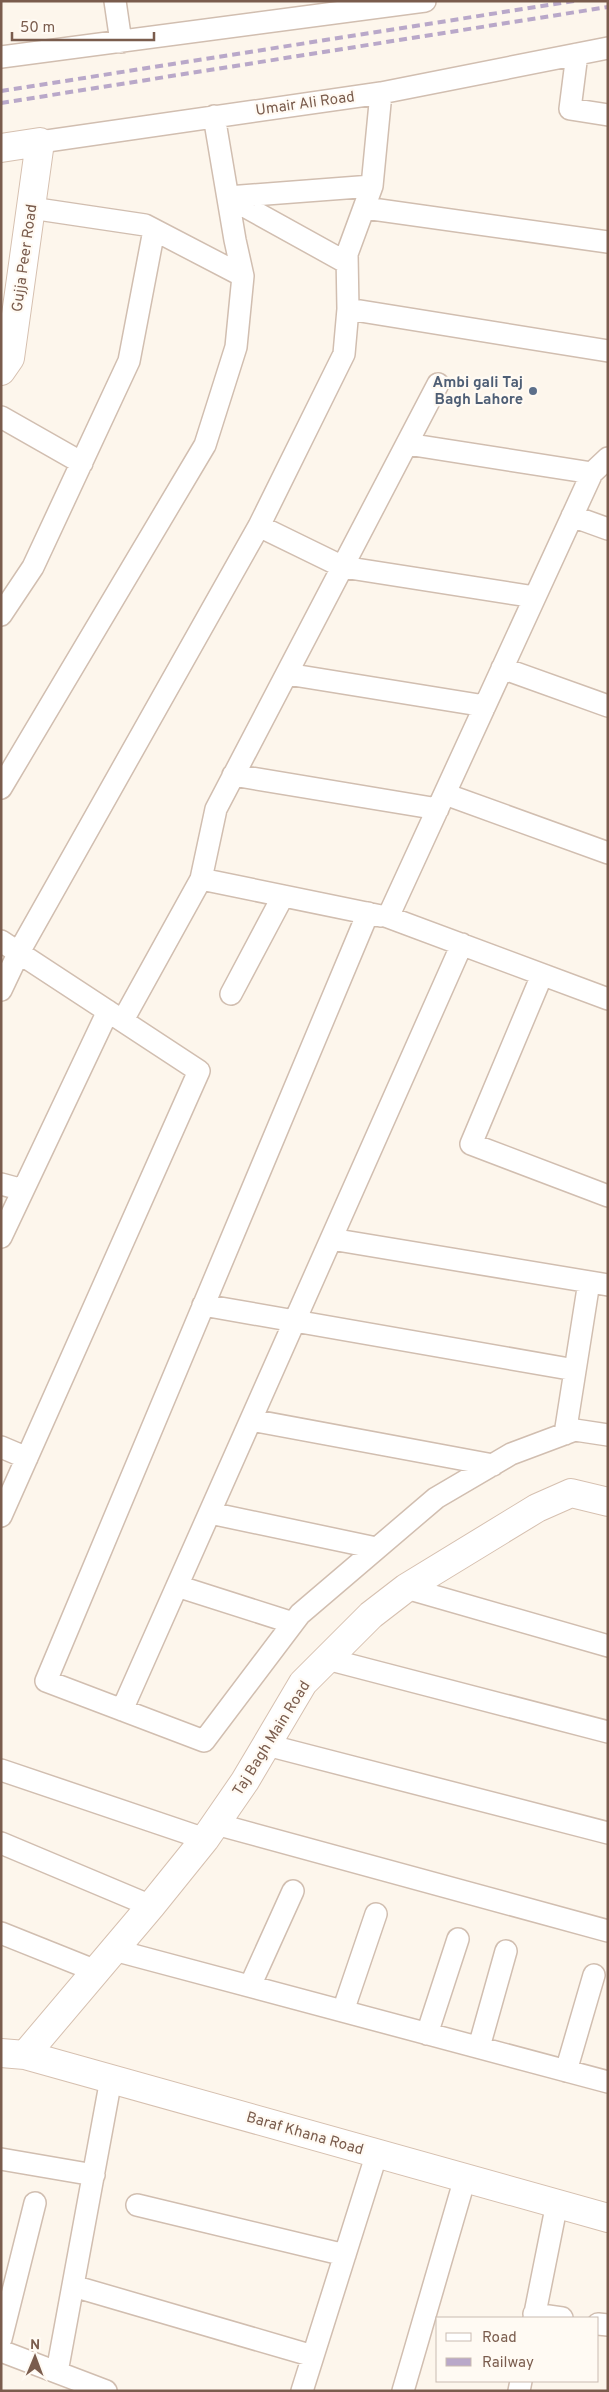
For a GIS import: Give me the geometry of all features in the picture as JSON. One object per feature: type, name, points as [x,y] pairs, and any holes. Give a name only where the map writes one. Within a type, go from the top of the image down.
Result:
[{"type":"street","points":[[115,1],[120,42]]},
{"type":"street","points":[[1,57],[425,1]]},
{"type":"street","name":"Umair Ali Road","points":[[1,148],[381,93],[608,48]]},
{"type":"street","points":[[577,54],[570,109],[608,115]]},
{"type":"street","points":[[1,990],[19,952],[259,526],[344,354],[348,309],[347,254],[372,186],[381,93]]},
{"type":"street","points":[[1,788],[206,445],[236,347],[243,276],[214,116]]},
{"type":"street","name":"Gujja Peer Road","points":[[1,371],[10,358],[40,142]]},
{"type":"street","points":[[228,197],[372,186]]},
{"type":"street","points":[[228,197],[347,263]]},
{"type":"street","points":[[31,208],[145,225],[243,276]]},
{"type":"street","points":[[365,208],[608,242]]},
{"type":"street","points":[[1,615],[33,568],[129,361],[154,230]]},
{"type":"street","points":[[348,309],[608,351]]},
{"type":"street","points":[[1,1237],[115,1016],[201,879],[216,809],[438,384]]},
{"type":"street","points":[[1,417],[82,463]]},
{"type":"street","points":[[407,444],[592,473]]},
{"type":"street","points":[[608,458],[592,473],[441,802],[378,915],[204,1305],[46,1681],[204,1741],[300,1614],[436,1498],[512,1454],[575,1430],[608,1435]]},
{"type":"street","points":[[572,516],[608,529]]},
{"type":"street","points":[[259,526],[343,566],[535,597]]},
{"type":"street","points":[[502,668],[608,706]]},
{"type":"street","points":[[287,674],[485,706]]},
{"type":"street","points":[[233,775],[441,802],[608,853]]},
{"type":"street","points":[[201,879],[378,915],[462,944],[608,999]]},
{"type":"street","points":[[231,994],[282,896]]},
{"type":"street","points":[[1,941],[199,1071],[1,1516]]},
{"type":"street","points":[[122,1710],[462,944]]},
{"type":"street","points":[[542,975],[471,1144],[608,1196]]},
{"type":"street","points":[[1,1184],[24,1190]]},
{"type":"street","points":[[331,1239],[598,1284],[575,1370],[565,1434]]},
{"type":"street","points":[[204,1305],[575,1370]]},
{"type":"street","points":[[251,1420],[493,1465]]},
{"type":"street","points":[[1,1447],[27,1458]]},
{"type":"street","name":"Taj Bagh Main Road","points":[[13,2054],[96,1971],[152,1906],[210,1831],[245,1781],[303,1683],[371,1615],[406,1588],[537,1508],[571,1493],[608,1502]]},
{"type":"street","points":[[210,1513],[376,1548]]},
{"type":"street","points":[[177,1586],[293,1622]]},
{"type":"street","points":[[406,1588],[608,1646]]},
{"type":"street","points":[[327,1659],[608,1732]]},
{"type":"street","points":[[267,1745],[608,1832]]},
{"type":"street","points":[[1,1770],[210,1831],[608,1931]]},
{"type":"street","points":[[1,1843],[152,1906]]},
{"type":"street","points":[[250,1986],[293,1891]]},
{"type":"street","points":[[342,2011],[376,1914]]},
{"type":"street","points":[[1,1933],[96,1971]]},
{"type":"street","points":[[427,2034],[458,1939]]},
{"type":"street","points":[[114,1950],[608,2082]]},
{"type":"street","points":[[479,2047],[506,1951]]},
{"type":"street","points":[[566,2071],[594,1975]]},
{"type":"street","name":"Baraf Khana Road","points":[[13,2054],[111,2079],[608,2218]]},
{"type":"street","points":[[57,2372],[111,2079]]},
{"type":"street","points":[[302,2391],[377,2153]]},
{"type":"street","points":[[1,2159],[94,2175]]},
{"type":"street","points":[[404,2391],[465,2178]]},
{"type":"street","points":[[548,2317],[534,2316],[557,2203]]},
{"type":"street","points":[[1,2339],[35,2204]]},
{"type":"street","points":[[136,2205],[345,2256]]},
{"type":"street","points":[[73,2286],[313,2356]]},
{"type":"street","points":[[1,2351],[106,2391]]},
{"type":"railway","points":[[1,91],[574,1]]},
{"type":"railway","points":[[1,103],[608,7]]},
{"type":"place","name":"Ambi gali Taj Bagh Lahore","points":[[533,391]]}]
